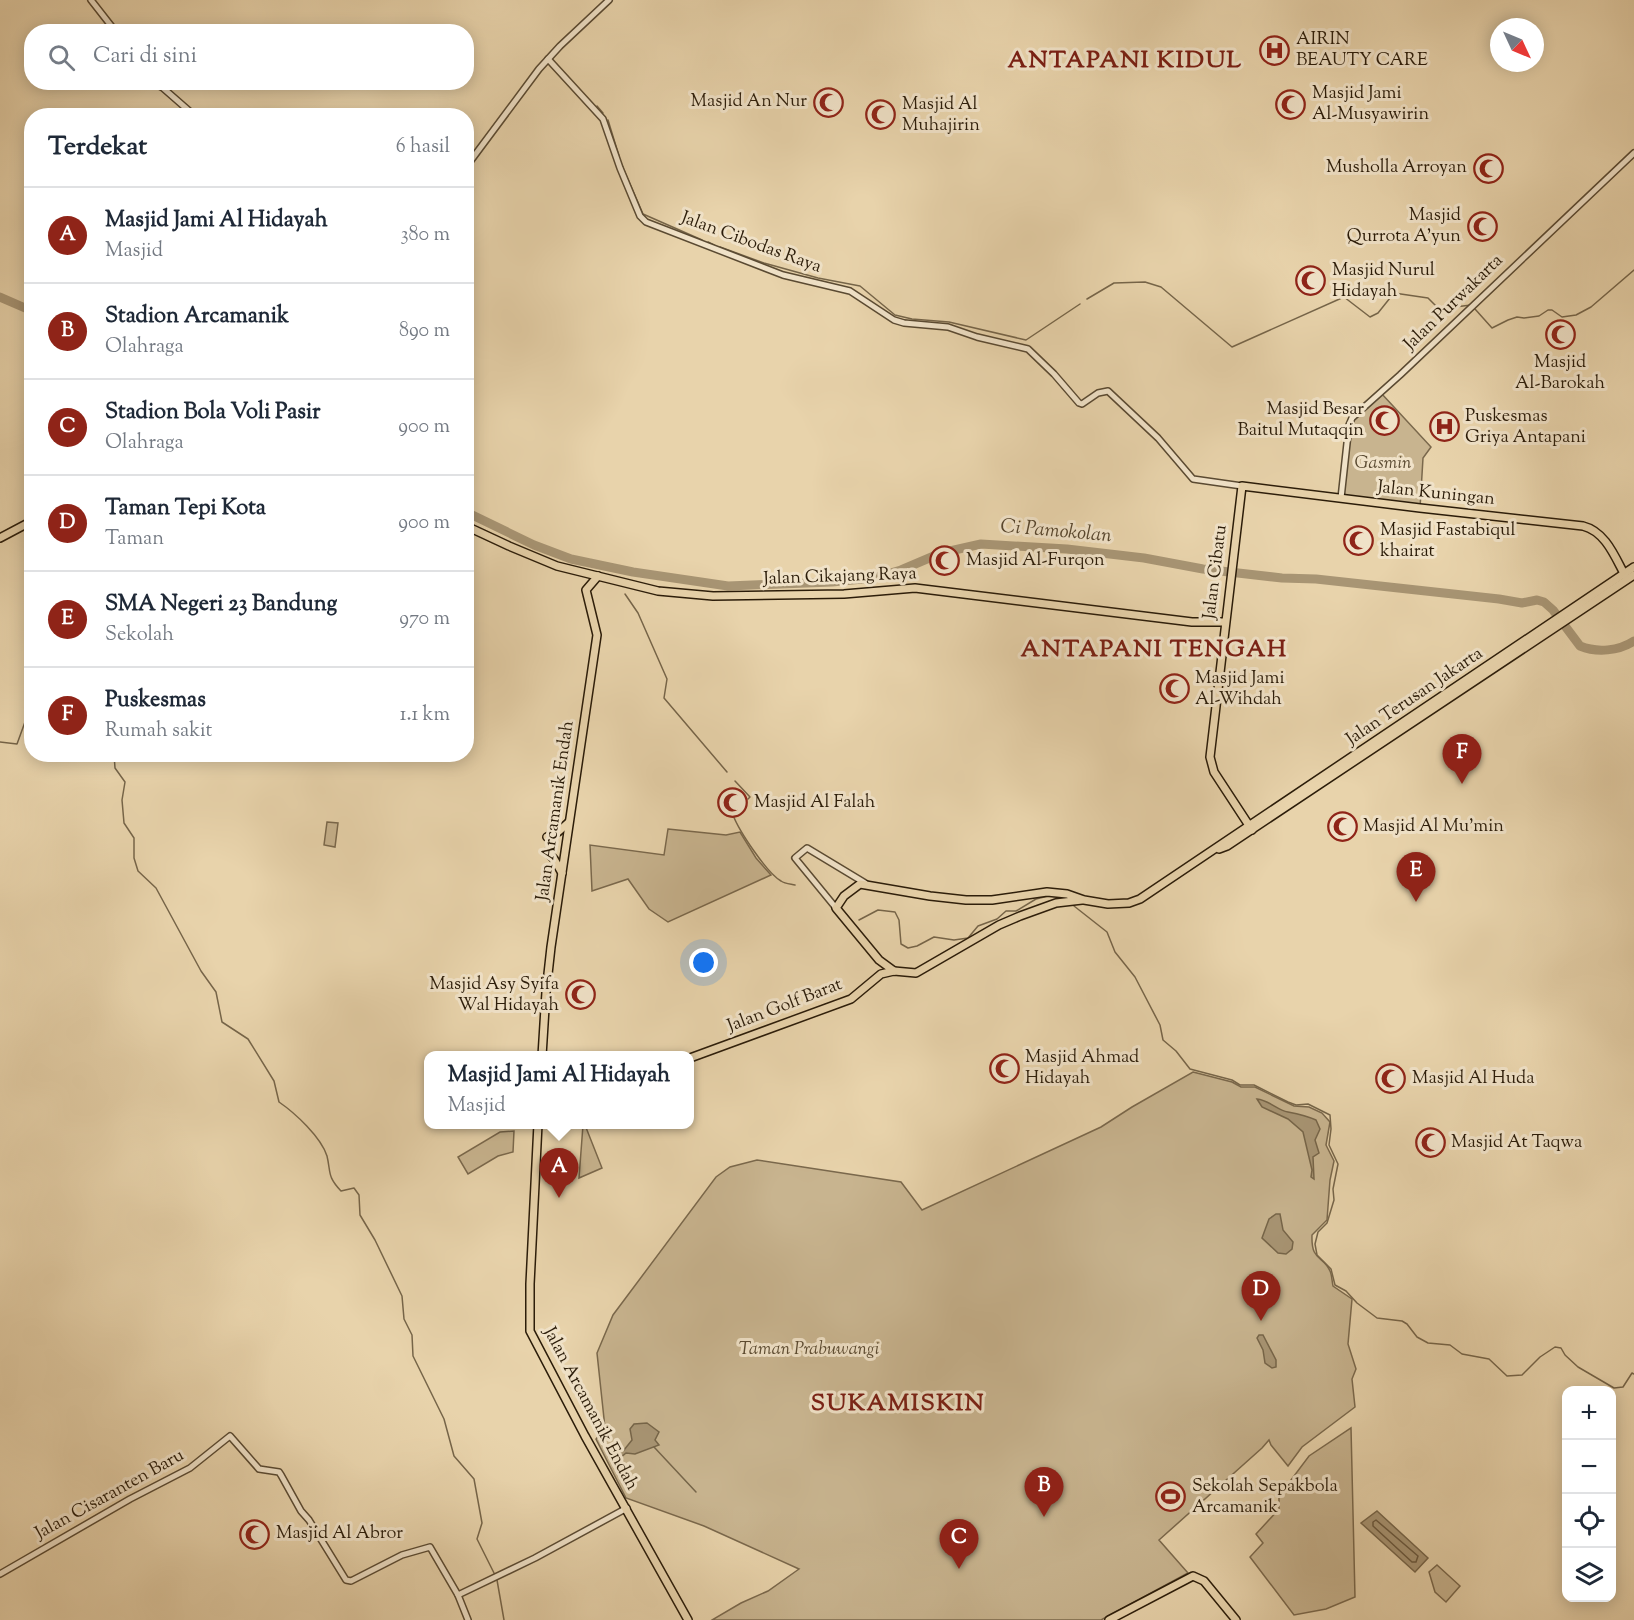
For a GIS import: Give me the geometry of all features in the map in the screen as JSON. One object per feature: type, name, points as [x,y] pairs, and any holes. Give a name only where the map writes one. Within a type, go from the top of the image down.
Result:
[{"type":"main road","name":"Jalan Kuningan","points":[[1242,486],[1590,528],[1602,538],[1628,576]]},
{"type":"main road","name":"Jalan Cibatu","points":[[1242,486],[1210,763],[1250,827]]},
{"type":"main road","points":[[0,538],[24,525]]},
{"type":"main road","name":"Jalan Cikajang Raya","points":[[474,530],[557,566],[650,590],[713,596],[844,594],[915,588],[1192,622],[1225,622]]},
{"type":"main road","name":"Jalan Terusan Jakarta","points":[[865,883],[930,896],[966,900],[992,900],[1040,892],[1055,892],[1108,904],[1129,903],[1140,899],[1567,617],[1628,576],[1634,567]]},
{"type":"main road","name":"Jalan Arcamanik Endah","points":[[542,1051],[546,992],[568,823],[597,635],[586,590],[598,576]]},
{"type":"main road","points":[[547,837],[558,832],[568,823]]},
{"type":"main road","points":[[547,852],[562,873]]},
{"type":"main road","points":[[865,883],[848,892],[839,900],[836,908],[879,960],[894,971]]},
{"type":"main road","points":[[1055,892],[1056,903]]},
{"type":"main road","name":"Jalan Golf Barat","points":[[694,1057],[851,999],[876,977],[894,971],[916,973],[999,926],[1056,903],[1084,900]]},
{"type":"main road","points":[[876,977],[879,960]]},
{"type":"main road","name":"Jalan Arcamanik Endah","points":[[538,1129],[530,1284],[530,1331],[559,1389],[688,1620]]},
{"type":"main road","points":[[1109,1620],[1193,1576],[1204,1581],[1236,1620]]},
{"type":"street","points":[[90,0],[110,24]]},
{"type":"street","points":[[474,155],[548,59],[609,0]]},
{"type":"street","name":"Jalan Cibodas Raya","points":[[548,59],[603,118],[620,168],[640,216],[646,222],[783,274],[850,291],[894,320],[948,327],[977,337],[1028,349],[1081,404],[1098,393],[1108,391]]},
{"type":"street","points":[[165,90],[186,108]]},
{"type":"street","name":"Jalan Purwakarta","points":[[1341,498],[1348,425],[1352,418],[1634,153]]},
{"type":"street","name":"Jalan Kuningan","points":[[1108,391],[1158,438],[1193,479],[1242,486]]},
{"type":"street","points":[[836,908],[795,858],[807,848],[865,883]]},
{"type":"street","name":"Jalan Cisaranten Baru","points":[[0,1574],[130,1499],[190,1468],[230,1436],[259,1469],[279,1472],[339,1572],[350,1582],[402,1555],[427,1547],[433,1549],[458,1594]]},
{"type":"street","points":[[468,1620],[458,1594],[627,1508]]},
{"type":"green space","name":"Gasmin","points":[[1381,393],[1431,447],[1423,458],[1420,508],[1341,498],[1349,425]]},
{"type":"green space","points":[[327,822],[338,823],[335,847],[324,845]]},
{"type":"green space","points":[[668,829],[726,835],[740,832],[756,858],[771,875],[668,922],[649,909],[628,879],[592,891],[590,845],[664,855]]},
{"type":"green space","name":"Taman Prabuwangi","points":[[1193,1072],[1232,1082],[1241,1087],[1255,1087],[1294,1106],[1309,1107],[1322,1113],[1330,1122],[1326,1145],[1334,1161],[1327,1220],[1312,1235],[1312,1244],[1315,1254],[1330,1271],[1333,1286],[1352,1299],[1348,1344],[1356,1369],[1352,1379],[1355,1407],[1302,1447],[1288,1466],[1269,1440],[1159,1540],[1188,1573],[1101,1620],[712,1620],[768,1591],[799,1569],[704,1526],[626,1498],[596,1439],[605,1428],[597,1353],[613,1315],[716,1177],[730,1167],[757,1160],[901,1182],[922,1210],[1101,1127]]},
{"type":"green space","points":[[583,1129],[587,1129],[602,1168],[579,1178]]},
{"type":"green space","points":[[514,1131],[513,1152],[498,1156],[468,1174],[458,1157],[500,1132]]},
{"type":"green space","points":[[1351,1428],[1355,1597],[1326,1609],[1294,1615],[1250,1557],[1263,1543],[1256,1534],[1279,1509],[1279,1496],[1309,1456]]},
{"type":"green space","points":[[1437,1565],[1460,1586],[1446,1602],[1435,1592],[1429,1572]]},
{"type":"water","points":[[1257,1099],[1284,1111],[1316,1120],[1320,1129],[1315,1140],[1319,1153],[1313,1157],[1314,1179],[1311,1177],[1312,1170],[1303,1132],[1288,1119],[1262,1107]]},
{"type":"water","points":[[1280,1214],[1283,1230],[1293,1242],[1292,1249],[1286,1254],[1278,1253],[1262,1238],[1269,1219]]},
{"type":"water","points":[[1263,1335],[1276,1360],[1276,1367],[1272,1368],[1265,1363],[1263,1350],[1257,1338]]},
{"type":"water","points":[[647,1423],[659,1432],[655,1440],[659,1445],[635,1454],[626,1453],[620,1458],[616,1455],[618,1450],[624,1450],[632,1440],[630,1429],[634,1424]]},
{"type":"water","points":[[1377,1511],[1428,1558],[1415,1572],[1361,1523]]},
{"type":"waterway","points":[[597,106],[603,113]]},
{"type":"waterway","points":[[608,120],[619,156]]},
{"type":"waterway","points":[[620,161],[643,214],[702,240]]},
{"type":"waterway","points":[[708,242],[714,245]]},
{"type":"waterway","points":[[720,247],[764,263],[818,278],[860,286],[895,315],[949,322],[1026,340],[1080,304]]},
{"type":"waterway","points":[[1475,309],[1492,328],[1517,317],[1539,316],[1548,310],[1562,317],[1576,315],[1591,307],[1634,270]]},
{"type":"waterway","points":[[1087,299],[1114,283],[1145,282],[1161,287],[1232,347],[1344,297],[1370,317],[1378,313],[1394,293],[1428,298],[1439,309],[1471,305]]},
{"type":"waterway","name":"Ci Pamokolan","points":[[0,297],[24,308]]},
{"type":"waterway","name":"Ci Pamokolan","points":[[474,516],[534,545],[571,559],[633,572],[728,586],[873,578],[901,570],[941,553],[981,544],[1067,549],[1282,578],[1316,579],[1522,603],[1537,600],[1544,602],[1553,610],[1580,646],[1594,650],[1608,650],[1634,641]]},
{"type":"waterway","points":[[625,594],[638,613],[667,679],[664,698],[727,772]]},
{"type":"waterway","points":[[0,742],[17,744],[24,725]]},
{"type":"waterway","points":[[115,762],[115,768],[125,782],[122,800],[124,823],[134,838],[134,858],[138,871],[156,888],[201,971],[216,992],[222,1022],[248,1039],[274,1081],[279,1102],[307,1126],[319,1141],[327,1156],[333,1182],[341,1191],[354,1188],[359,1195],[360,1215],[375,1240],[402,1296],[404,1319],[412,1335],[413,1356],[444,1419],[454,1456],[474,1479],[482,1523],[477,1539],[495,1575]]},
{"type":"waterway","points":[[735,781],[750,797],[748,799]]},
{"type":"waterway","points":[[744,803],[733,815],[747,841],[775,877],[784,883],[795,885]]},
{"type":"waterway","points":[[859,920],[878,910],[895,912],[899,920],[901,944],[908,948],[934,937],[954,940],[968,938],[978,926],[997,919],[1006,911],[1016,911],[1036,899],[1048,896]]},
{"type":"waterway","points":[[1074,906],[1107,932],[1115,952],[1135,977],[1160,1025],[1163,1040],[1176,1051],[1190,1069],[1232,1080],[1240,1085],[1254,1085],[1288,1102],[1296,1105],[1308,1104],[1330,1115],[1329,1145],[1338,1164],[1333,1189],[1334,1200],[1327,1223],[1318,1232],[1315,1244],[1317,1255],[1331,1269],[1335,1285],[1346,1291],[1357,1303],[1377,1318],[1402,1321],[1417,1337],[1428,1343],[1450,1345],[1462,1354],[1489,1359],[1507,1376],[1522,1375],[1540,1357],[1555,1347],[1561,1348],[1578,1367],[1614,1388],[1623,1387],[1632,1373],[1634,1374]]},
{"type":"waterway","points":[[654,1447],[696,1492]]},
{"type":"waterway","points":[[497,1580],[504,1620]]},
{"type":"place","name":"AIRIN BEAUTY CARE","points":[[1275,50]]},
{"type":"place","name":"Masjid An Nur","points":[[828,102]]},
{"type":"place","name":"Masjid Jami Al-Musyawirin","points":[[1291,104]]},
{"type":"place","name":"Masjid Al Muhajirin","points":[[881,115]]},
{"type":"place","name":"Musholla Arroyan","points":[[1488,168]]},
{"type":"place","name":"Masjid Qurrota A'yun","points":[[1482,226]]},
{"type":"place","name":"Masjid Nurul Hidayah","points":[[1311,281]]},
{"type":"place","name":"Masjid Al-Barokah","points":[[1560,334]]},
{"type":"place","name":"Masjid Besar Baitul Mutaqqin","points":[[1385,420]]},
{"type":"place","name":"Puskesmas Griya Antapani","points":[[1444,427]]},
{"type":"place","name":"Masjid Fastabiqul khairat","points":[[1359,541]]},
{"type":"place","name":"Masjid Al-Furqon","points":[[945,561]]},
{"type":"place","name":"Masjid Jami Al-Wihdah","points":[[1174,689]]},
{"type":"place","name":"Puskesmas","points":[[1462,784]]},
{"type":"place","name":"Masjid Al Falah","points":[[733,803]]},
{"type":"place","name":"Masjid Al Mu'min","points":[[1342,827]]},
{"type":"place","name":"SMA Negeri 23 Bandung","points":[[1416,902]]},
{"type":"place","name":"Masjid Asy Syifa Wal Hidayah","points":[[580,995]]},
{"type":"place","name":"Masjid Ahmad Hidayah","points":[[1004,1068]]},
{"type":"place","name":"Masjid Al Huda","points":[[1391,1079]]},
{"type":"place","name":"Masjid At Taqwa","points":[[1430,1143]]},
{"type":"place","name":"Masjid Jami Al Hidayah","points":[[559,1198]]},
{"type":"place","name":"Taman Tepi Kota","points":[[1261,1321]]},
{"type":"place","name":"Sekolah Sepakbola Arcamanik","points":[[1171,1497]]},
{"type":"place","name":"Stadion Arcamanik","points":[[1044,1517]]},
{"type":"place","name":"Masjid Al Abror","points":[[255,1534]]},
{"type":"place","name":"Stadion Bola Voli Pasir","points":[[959,1569]]},
{"type":"district","name":"ANTAPANI KIDUL","points":[[1125,61]]},
{"type":"district","name":"ANTAPANI TENGAH","points":[[1154,650]]},
{"type":"district","name":"SUKAMISKIN","points":[[898,1404]]}]
